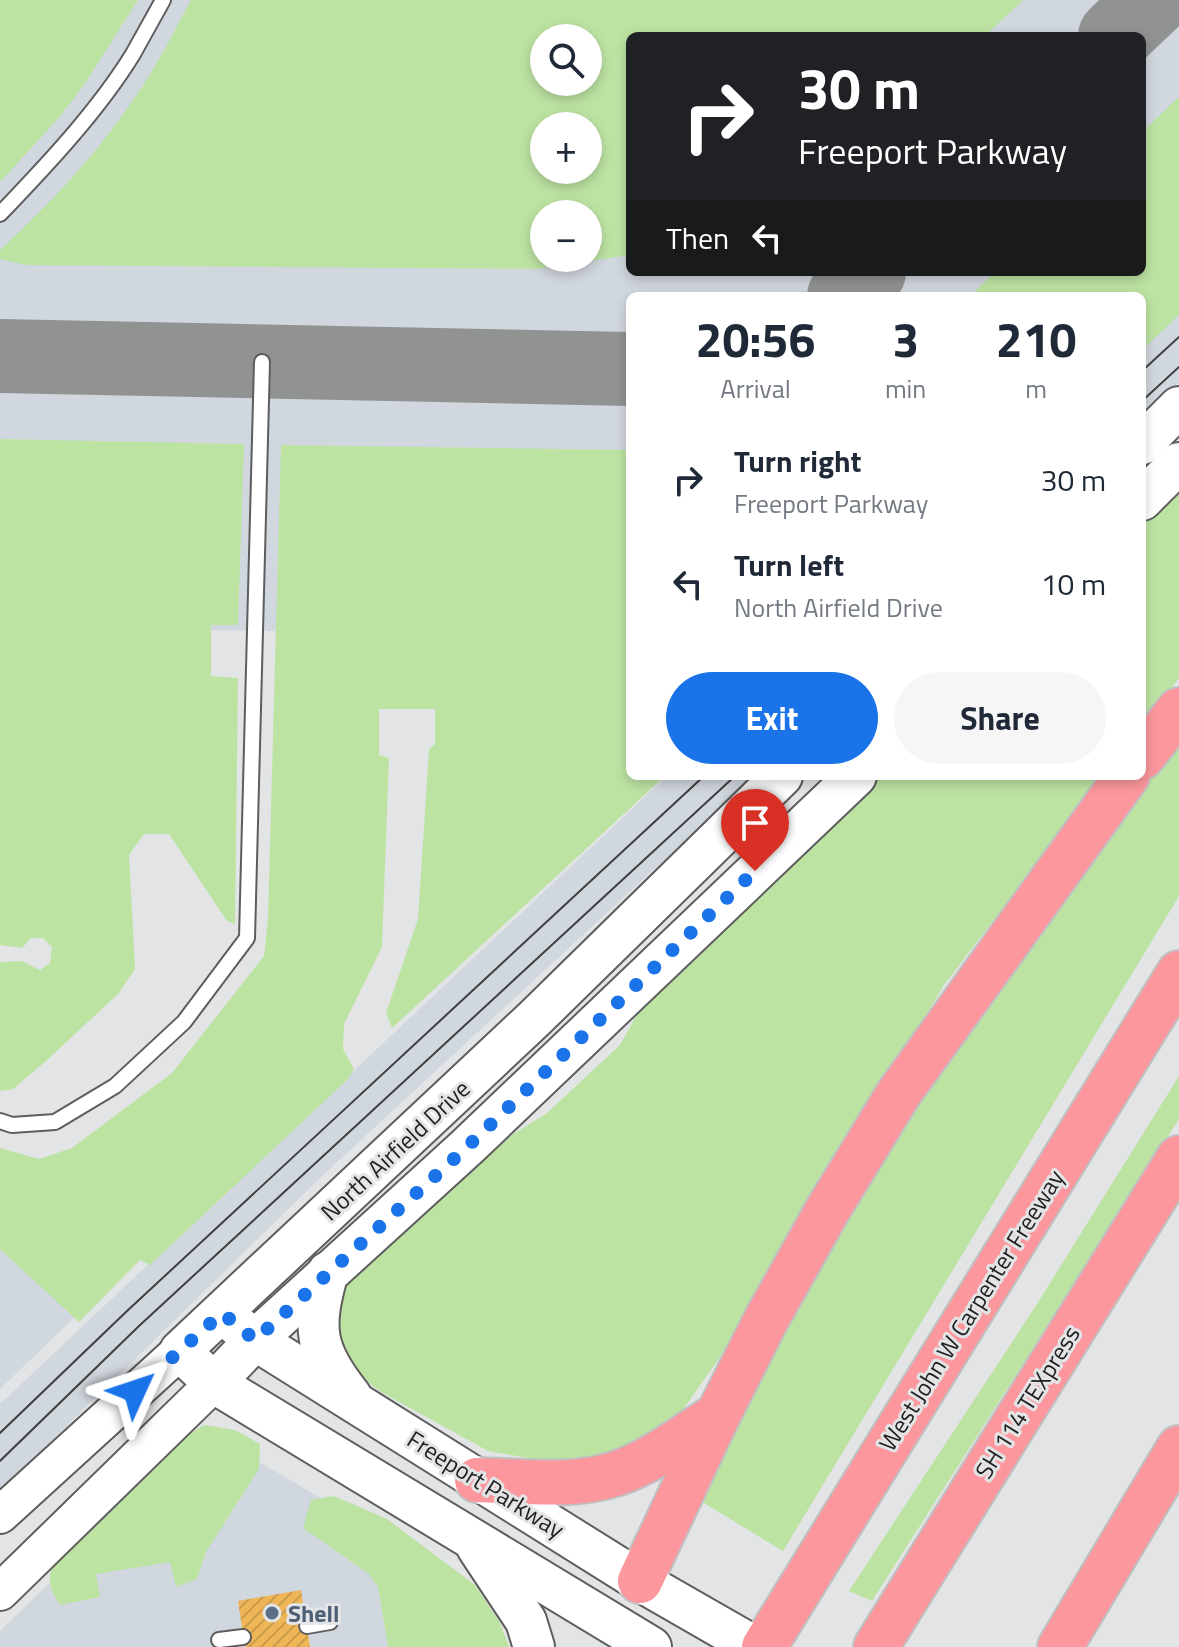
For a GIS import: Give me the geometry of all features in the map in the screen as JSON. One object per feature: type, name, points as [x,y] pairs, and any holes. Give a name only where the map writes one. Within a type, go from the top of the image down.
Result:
[{"type":"highway","points":[[1146,752],[1179,710]]},
{"type":"highway","points":[[640,1581],[766,1320],[827,1211],[899,1093],[1124,780]]},
{"type":"highway","name":"West John W Carpenter Freeway","points":[[764,1647],[1179,973]]},
{"type":"highway","name":"SH 114 TEXpress","points":[[891,1640],[1179,1158]]},
{"type":"highway","points":[[891,1640],[1179,1210]]},
{"type":"highway","points":[[477,1480],[555,1482],[614,1475],[640,1463],[718,1415]]},
{"type":"highway","points":[[1060,1647],[1179,1448]]},
{"type":"highway","points":[[1087,1647],[1101,1576]]},
{"type":"main road","points":[[1146,440],[1179,407]]},
{"type":"main road","points":[[1146,496],[1179,463]]},
{"type":"main road","name":"North Airfield Drive","points":[[180,1351],[534,1019],[778,780]]},
{"type":"main road","name":"North Airfield Drive","points":[[214,1383],[255,1340],[467,1147],[852,780]]},
{"type":"main road","points":[[328,1272],[320,1301],[318,1331],[324,1358],[358,1405]]},
{"type":"main road","name":"Freeport Parkway","points":[[222,1313],[255,1340],[477,1480],[640,1581],[755,1647]]},
{"type":"main road","points":[[180,1351],[214,1383],[470,1537],[611,1636],[651,1647]]},
{"type":"main road","points":[[470,1537],[526,1621],[534,1647]]},
{"type":"main road","points":[[611,1636],[640,1581]]},
{"type":"street","name":"North Airfield Drive","points":[[0,1515],[180,1351]]},
{"type":"street","name":"North Airfield Drive","points":[[0,1592],[214,1383]]},
{"type":"lane","points":[[0,214],[42,171],[106,91],[132,55],[163,0]]},
{"type":"lane","points":[[0,1121],[12,1125],[55,1122],[115,1086],[184,1022],[247,938],[262,362]]},
{"type":"lane","points":[[307,1626],[330,1622]]},
{"type":"lane","points":[[219,1640],[243,1637]]},
{"type":"shaded area","points":[[0,0],[1179,0],[1179,287],[1146,295],[1146,292],[626,292],[626,621],[329,632],[201,630],[0,589]]},
{"type":"shaded area","points":[[1179,313],[1179,382],[1146,412],[1146,345]]},
{"type":"shaded area","points":[[663,780],[751,780],[322,1176],[0,1491],[0,1404]]},
{"type":"shaded area","points":[[0,1235],[77,1315],[0,1389]]},
{"type":"shaded area","points":[[206,1431],[456,1577],[493,1647],[0,1647],[0,1631]]},
{"type":"green space","points":[[0,0],[138,0],[84,85],[57,120],[0,182]]},
{"type":"green space","points":[[191,0],[1023,0],[989,32],[626,32],[626,256],[602,259],[602,200],[530,200],[530,269],[27,265],[0,259],[0,250],[63,188],[136,96]]},
{"type":"green space","points":[[1179,97],[1179,315],[1146,346],[1146,292],[974,292],[991,276],[1146,276],[1146,128]]},
{"type":"green space","points":[[0,439],[244,444],[238,625],[211,625],[211,676],[238,678],[235,924],[227,921],[169,834],[144,834],[129,855],[135,969],[118,994],[46,1061],[13,1089],[0,1091],[0,962],[21,961],[40,970],[50,963],[52,947],[43,938],[31,938],[22,948],[0,945]]},
{"type":"green space","points":[[281,445],[626,450],[626,780],[661,780],[392,1028],[386,1013],[418,919],[429,749],[435,744],[435,709],[379,709],[379,755],[389,758],[382,947],[344,1024],[343,1049],[354,1069],[348,1079],[150,1265],[140,1260],[79,1322],[0,1249],[0,1148],[39,1159],[72,1148],[172,1073],[264,956],[268,918]]},
{"type":"green space","points":[[1179,489],[1179,678],[1146,721],[1146,519]]},
{"type":"green space","points":[[1179,728],[1179,896],[783,1551],[694,1497],[786,1315],[898,1127],[1142,780],[1146,780],[1146,775]]},
{"type":"green space","points":[[873,780],[1101,780],[944,985],[720,1357],[682,1411],[649,1437],[581,1462],[540,1460],[488,1451],[381,1392],[348,1367],[330,1304],[357,1272],[482,1154],[547,1113],[620,1045],[645,1000]]},
{"type":"green space","points":[[1179,1076],[1179,1119],[872,1601],[849,1591],[1037,1304]]},
{"type":"green space","points":[[204,1425],[235,1430],[260,1444],[259,1469],[206,1552],[197,1579],[176,1587],[170,1562],[96,1574],[100,1597],[60,1605],[50,1583],[55,1560],[190,1434]]},
{"type":"green space","points":[[334,1496],[387,1519],[475,1585],[500,1623],[509,1647],[388,1647],[378,1587],[369,1574],[303,1528],[311,1500]]},
{"type":"building","name":"Shell","points":[[301,1590],[310,1647],[245,1647],[238,1601]]},
{"type":"taxiway","points":[[1119,32],[1153,0]]},
{"type":"taxiway","points":[[848,292],[865,276]]},
{"type":"taxiway","points":[[0,356],[626,369]]},
{"type":"tram line","points":[[1146,367],[1179,337]]},
{"type":"tram line","points":[[1146,397],[1179,367]]},
{"type":"tram line","points":[[0,1433],[127,1311],[700,780]]},
{"type":"tram line","points":[[0,1461],[139,1326],[731,780]]},
{"type":"place","name":"Shell","points":[[272,1613]]},
{"type":"route","points":[[135,1391],[222,1313],[255,1340],[467,1147],[755,871]]}]
